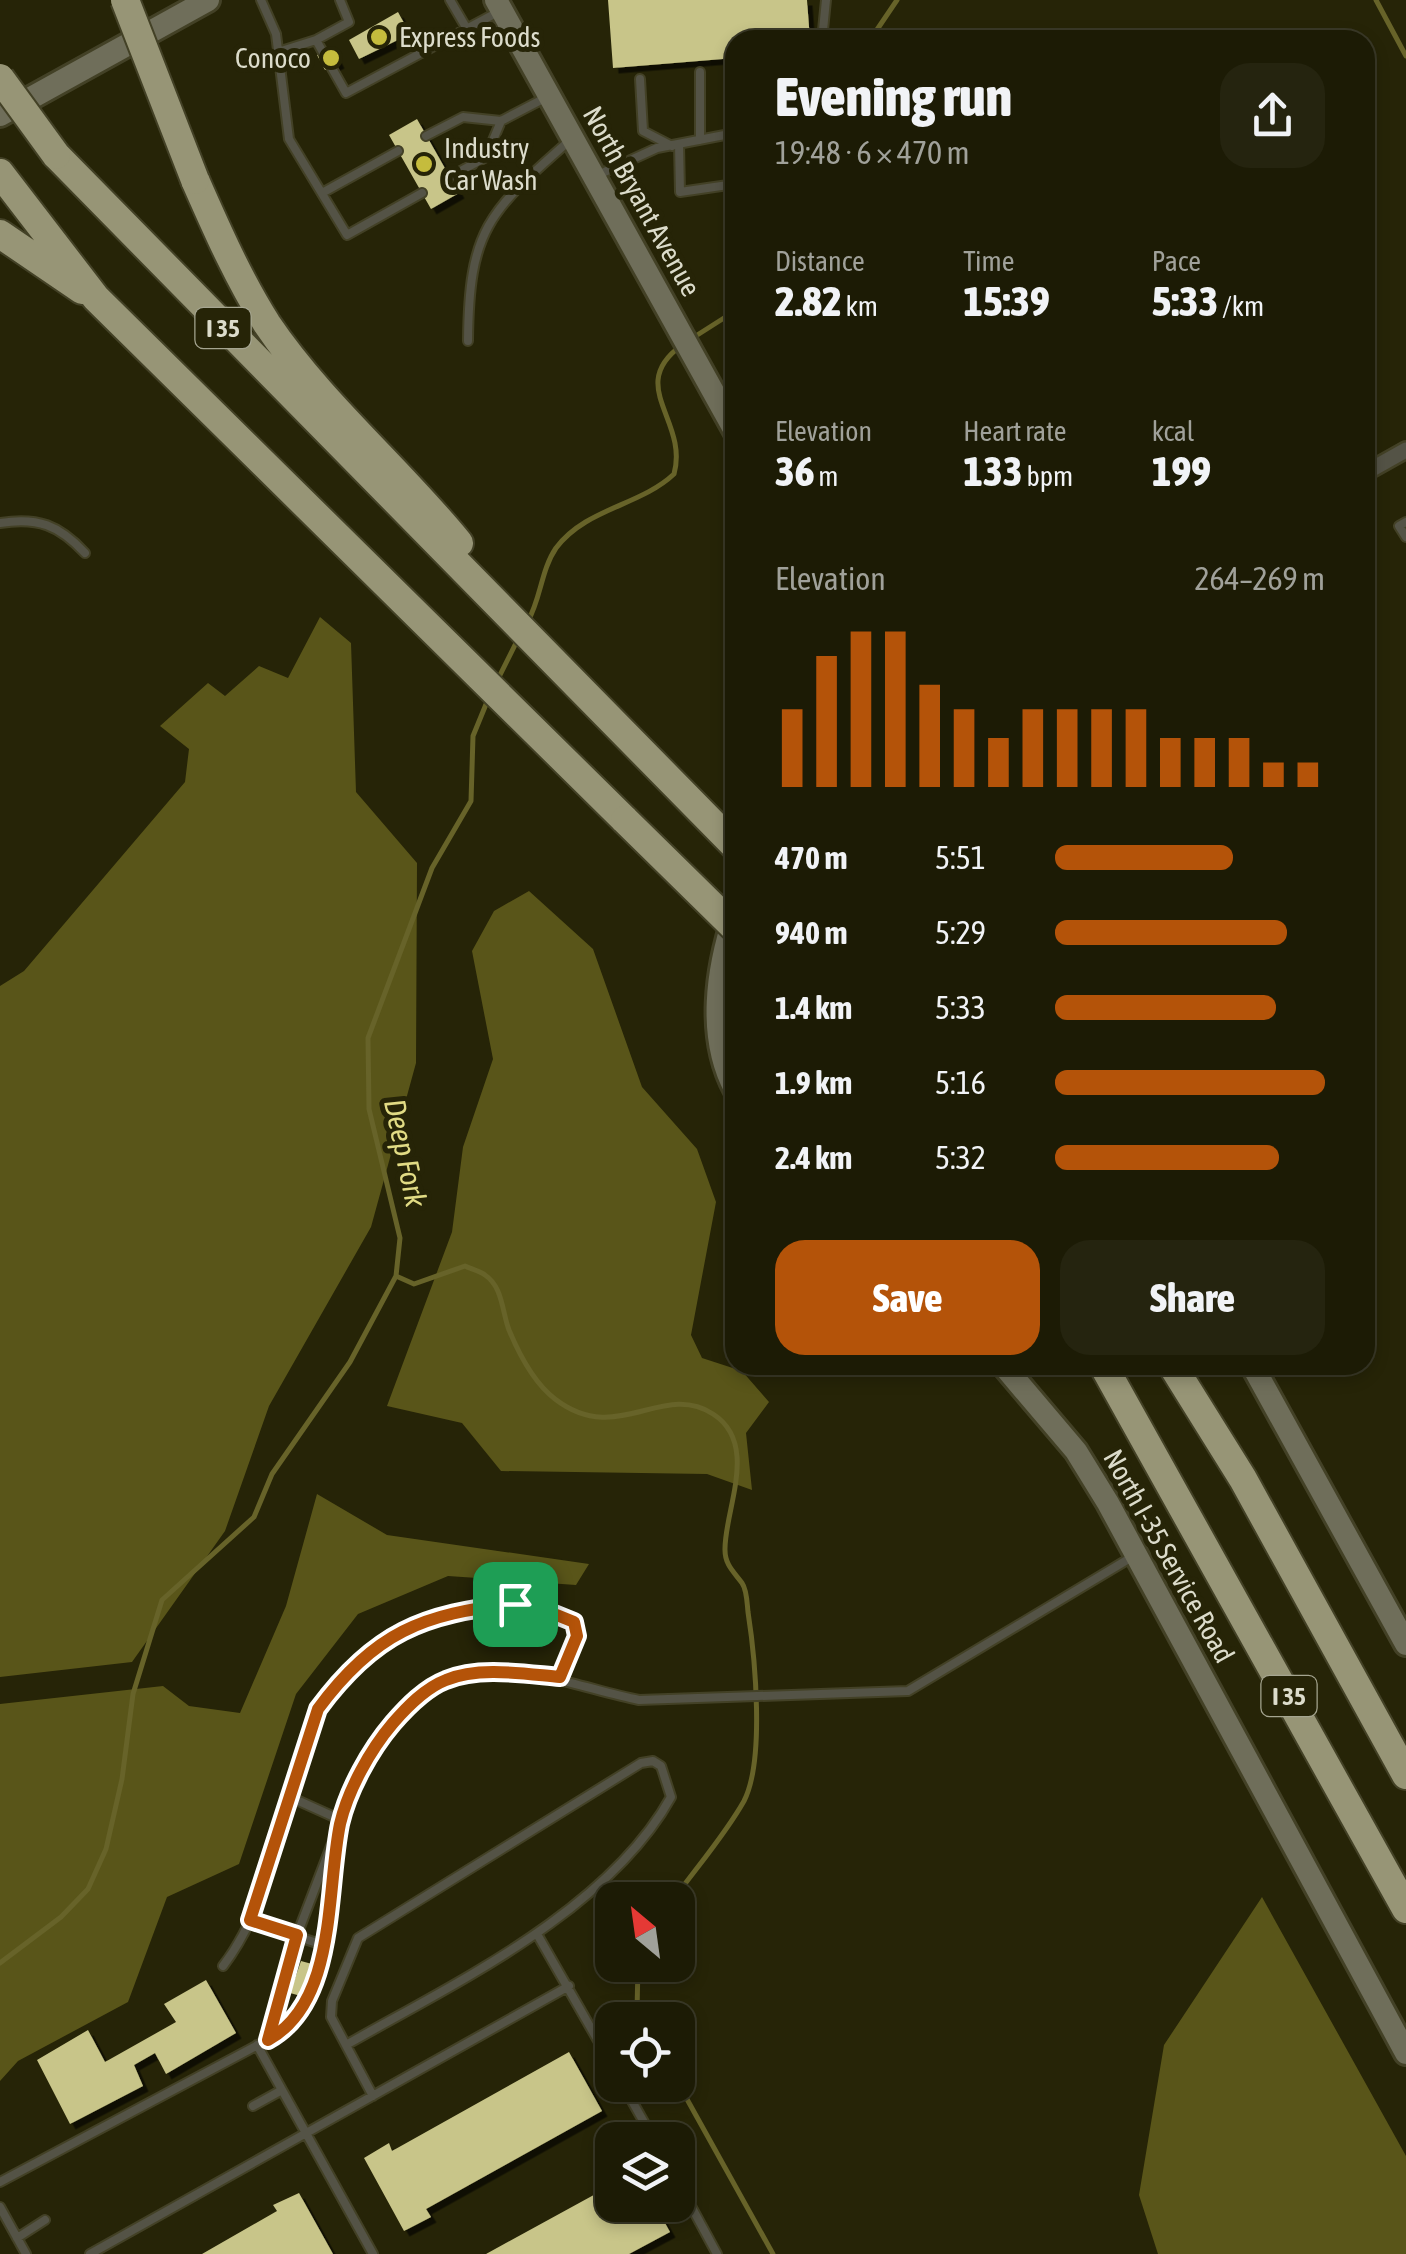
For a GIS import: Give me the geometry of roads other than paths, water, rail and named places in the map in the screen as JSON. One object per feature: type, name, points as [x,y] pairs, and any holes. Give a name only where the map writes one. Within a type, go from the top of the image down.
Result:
[{"type":"highway","points":[[125,0],[233,266],[269,326],[401,490]]},
{"type":"highway","name":"I 35","points":[[0,78],[56,155],[401,490],[566,676],[725,836]]},
{"type":"highway","name":"I 35","points":[[5,180],[96,298],[725,918]]},
{"type":"highway","points":[[0,234],[49,271],[96,298]]},
{"type":"highway","name":"I 35","points":[[1108,1375],[1406,1908]]},
{"type":"highway","name":"I 35","points":[[1178,1375],[1243,1479],[1406,1775]]},
{"type":"main road","points":[[0,115],[208,0]]},
{"type":"main road","name":"North Bryant Avenue","points":[[499,5],[725,412]]},
{"type":"main road","points":[[725,954],[718,981],[725,1056]]},
{"type":"main road","name":"North I-35 Service Road","points":[[1011,1375],[1076,1451],[1406,2052]]},
{"type":"main road","points":[[1258,1375],[1406,1644]]},
{"type":"street","points":[[1375,467],[1406,450]]},
{"type":"lane","points":[[261,0],[276,34],[290,140],[347,235],[422,193]]},
{"type":"lane","points":[[278,52],[316,40],[350,22],[340,0]]},
{"type":"lane","points":[[450,0],[467,29]]},
{"type":"lane","points":[[823,30],[826,0]]},
{"type":"lane","points":[[316,40],[346,93],[467,29],[499,5]]},
{"type":"lane","points":[[700,72],[700,140]]},
{"type":"lane","points":[[640,79],[644,130],[675,145]]},
{"type":"lane","points":[[426,136],[463,117],[501,121],[549,96]]},
{"type":"lane","points":[[450,178],[486,157],[501,121]]},
{"type":"lane","points":[[594,177],[675,145],[725,135]]},
{"type":"lane","points":[[468,341],[469,282],[487,220],[572,138]]},
{"type":"lane","points":[[675,145],[680,192],[725,185]]},
{"type":"lane","points":[[322,193],[398,151]]},
{"type":"lane","points":[[0,523],[26,519],[62,529],[85,552]]},
{"type":"lane","points":[[1406,522],[1399,526],[1406,537]]},
{"type":"lane","points":[[268,2040],[297,1935],[375,1744],[410,1704],[446,1680],[503,1672],[560,1677],[599,1692],[640,1700],[908,1691],[1136,1555]]},
{"type":"lane","points":[[223,1966],[250,1920],[318,1709],[366,1654],[420,1621],[515,1604],[574,1622],[577,1636],[560,1677]]},
{"type":"lane","points":[[346,2044],[536,1934],[594,1889],[662,1813],[670,1797],[661,1766],[652,1761],[641,1763],[358,1938],[332,2001],[331,2017],[373,2096]]},
{"type":"lane","points":[[290,1797],[341,1820]]},
{"type":"lane","points":[[0,2182],[290,2028],[307,2000],[323,1945],[341,1820]]},
{"type":"lane","points":[[250,1920],[323,1945]]},
{"type":"lane","points":[[536,1934],[595,2034]]},
{"type":"lane","points":[[90,2254],[568,1986]]},
{"type":"lane","points":[[257,2045],[373,2254]]},
{"type":"lane","points":[[252,2106],[282,2090]]},
{"type":"lane","points":[[0,2206],[26,2254]]},
{"type":"lane","points":[[695,2213],[717,2254]]},
{"type":"lane","points":[[17,2238],[45,2220]]},
{"type":"waterway","name":"Deep Fork","points":[[877,30],[897,0]]},
{"type":"waterway","points":[[1376,0],[1406,56]]},
{"type":"waterway","name":"Deep Fork","points":[[691,339],[725,317]]},
{"type":"waterway","name":"Deep Fork","points":[[528,621],[551,557],[568,535],[674,474],[674,437],[658,390],[666,360],[682,345]]},
{"type":"waterway","name":"Deep Fork","points":[[498,679],[518,639]]},
{"type":"waterway","name":"Deep Fork","points":[[0,1963],[61,1917],[88,1889],[106,1849],[122,1779],[133,1694],[162,1600],[254,1517],[272,1474],[350,1362],[396,1276],[400,1238],[369,1109],[368,1038],[432,868],[471,801],[473,736],[489,697]]},
{"type":"waterway","points":[[396,1276],[414,1284],[465,1266],[485,1275],[499,1293],[509,1330],[534,1376],[555,1399],[577,1412],[619,1416],[676,1404],[694,1406],[713,1414],[735,1442],[736,1479],[725,1555],[744,1586],[746,1597],[755,1681],[754,1760],[744,1801],[687,1882]]},
{"type":"waterway","points":[[637,2002],[638,1982]]},
{"type":"waterway","points":[[689,2102],[773,2254]]},
{"type":"place","name":"Express Foods","points":[[379,37]]},
{"type":"place","name":"Conoco","points":[[331,58]]},
{"type":"place","name":"Industry Car Wash","points":[[424,164]]}]
